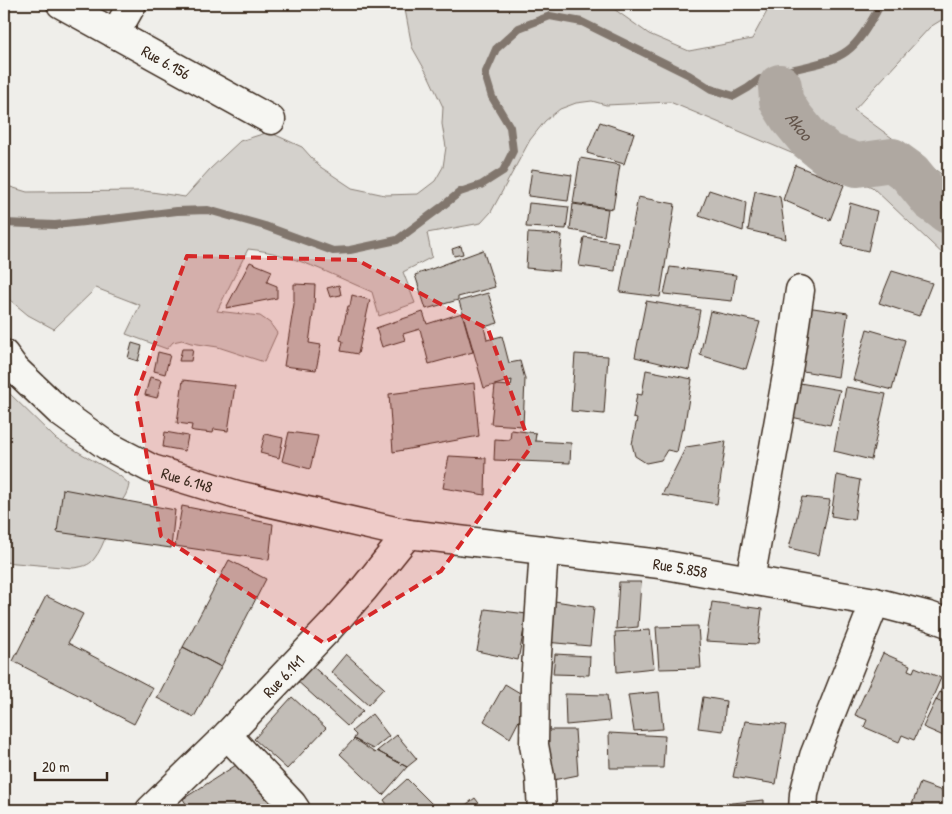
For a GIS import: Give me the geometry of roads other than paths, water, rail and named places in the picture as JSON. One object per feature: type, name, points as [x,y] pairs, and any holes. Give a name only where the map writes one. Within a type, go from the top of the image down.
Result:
[{"type":"street","name":"Rue 6.156","points":[[61,4],[271,120]]},
{"type":"street","points":[[115,34],[132,4]]},
{"type":"street","points":[[750,580],[789,364],[800,290]]},
{"type":"street","name":"Rue 6.148","points":[[4,354],[15,369],[60,412],[106,445],[152,469],[237,495],[408,534]]},
{"type":"street","name":"Rue 5.858","points":[[408,534],[660,564],[875,602],[948,623]]},
{"type":"street","name":"Rue 6.141","points":[[150,810],[227,735],[330,627],[363,590],[408,534]]},
{"type":"street","points":[[542,810],[540,777],[534,745],[534,719],[544,550]]},
{"type":"street","points":[[803,810],[804,794],[814,756],[875,602]]},
{"type":"street","points":[[227,735],[296,810]]},
{"type":"waterway","points":[[4,223],[55,225],[177,211],[208,210],[265,226],[333,251],[350,250],[397,240],[460,192],[481,185],[503,171],[513,151],[510,127],[492,97],[485,74],[496,49],[519,28],[550,16],[582,22],[689,75],[711,89],[734,96],[760,79],[771,81],[780,86],[791,70],[820,63],[841,55],[857,42],[881,4]]},
{"type":"waterway","name":"Akoo","points":[[780,86],[781,101],[791,117],[809,139],[829,155],[857,165],[892,160],[910,173],[932,200],[948,212]]}]
